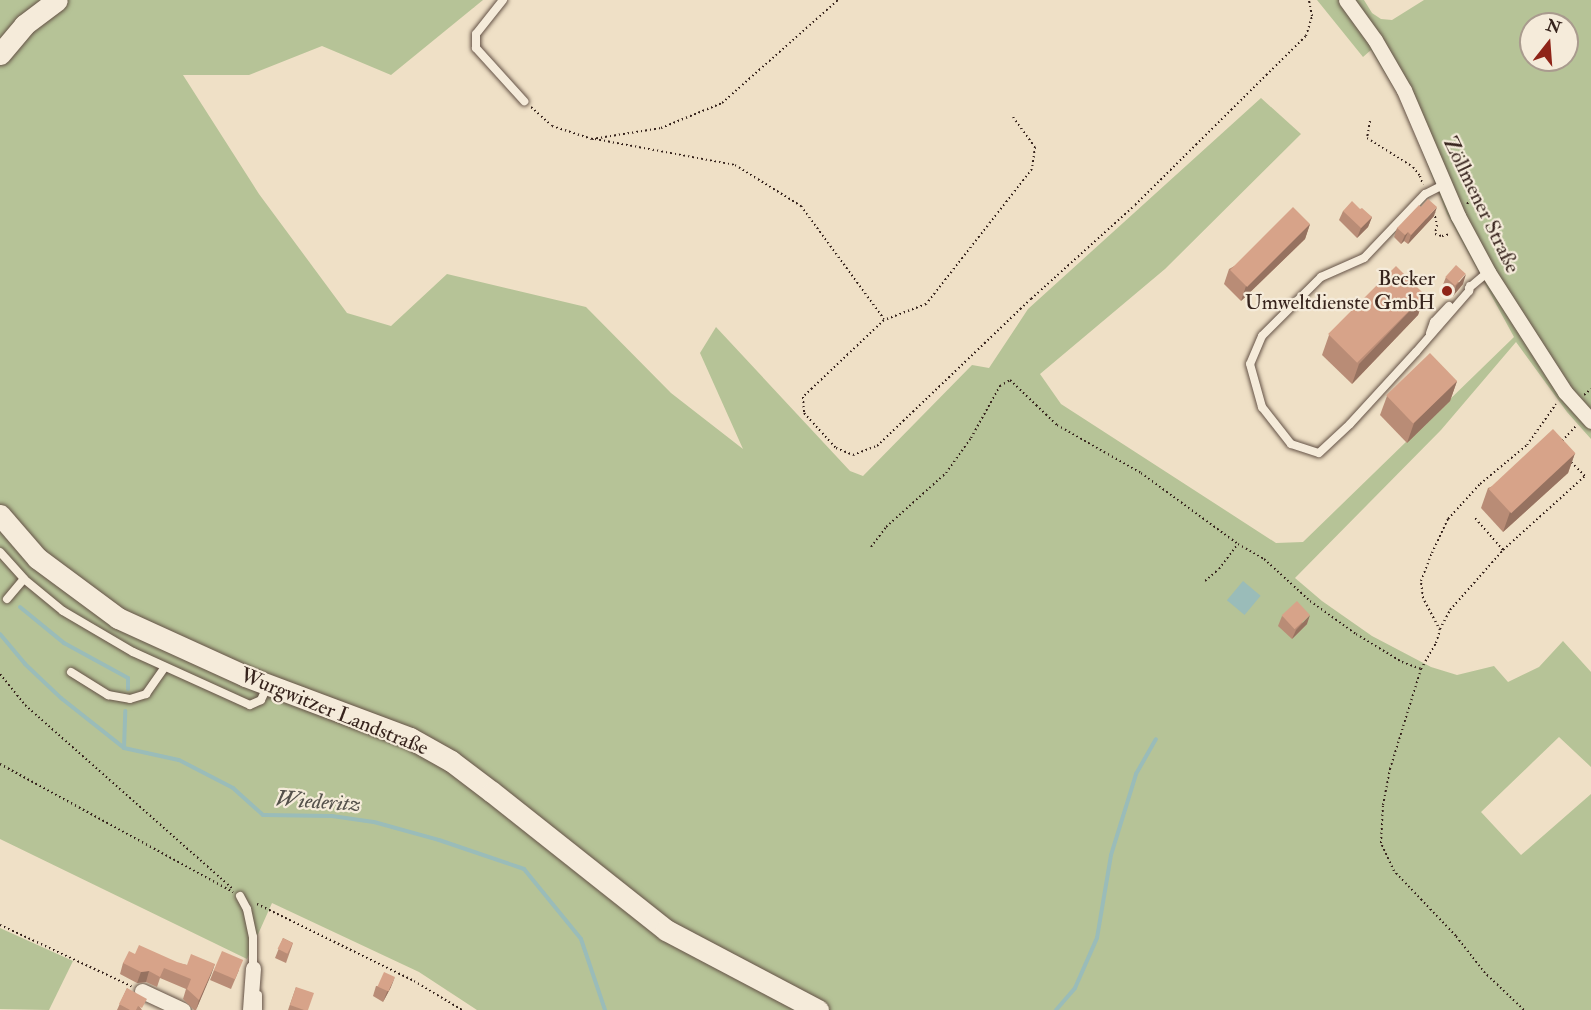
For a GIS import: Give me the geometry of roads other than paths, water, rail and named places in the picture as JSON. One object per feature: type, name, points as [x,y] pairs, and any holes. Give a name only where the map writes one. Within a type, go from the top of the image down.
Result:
[{"type":"main road","points":[[0,54],[24,26],[57,0]]},
{"type":"main road","name":"Wurgwitzer Landstraße","points":[[0,515],[37,558],[118,618],[181,649],[268,685],[410,738],[451,761],[666,930],[818,1010]]},
{"type":"street","name":"Zöllmener Straße","points":[[1346,0],[1375,40],[1404,90],[1445,184],[1488,272],[1565,392],[1589,418]]},
{"type":"street","points":[[250,1010],[255,974]]},
{"type":"street","points":[[142,992],[183,1010]]},
{"type":"lane","points":[[503,0],[476,34],[476,48],[524,101]]},
{"type":"lane","points":[[1445,184],[1425,194],[1364,258],[1321,278],[1262,336],[1250,364],[1262,407],[1291,444],[1319,453],[1350,424],[1429,337],[1469,291],[1470,286],[1488,272]]},
{"type":"lane","points":[[0,552],[24,579],[79,622],[165,667],[250,705],[261,700],[268,685]]},
{"type":"lane","points":[[7,599],[24,579]]},
{"type":"lane","points":[[71,672],[108,695],[130,699],[146,694],[165,667]]},
{"type":"lane","points":[[240,896],[248,909],[254,937],[258,1010]]},
{"type":"water","points":[[1243,581],[1261,596],[1245,615],[1227,600]]},
{"type":"waterway","points":[[20,607],[64,643],[128,678],[128,689]]},
{"type":"waterway","name":"Wiederitz","points":[[0,634],[25,664],[61,698],[124,748],[179,760],[233,788],[263,815],[332,816],[374,822],[439,840],[524,869],[581,939],[605,1010]]},
{"type":"waterway","points":[[124,748],[125,711]]},
{"type":"waterway","points":[[1056,1010],[1075,988],[1097,938],[1111,855],[1136,774],[1156,739]]},
{"type":"place","name":"Becker Umweltdienste GmbH","points":[[1447,291]]}]
